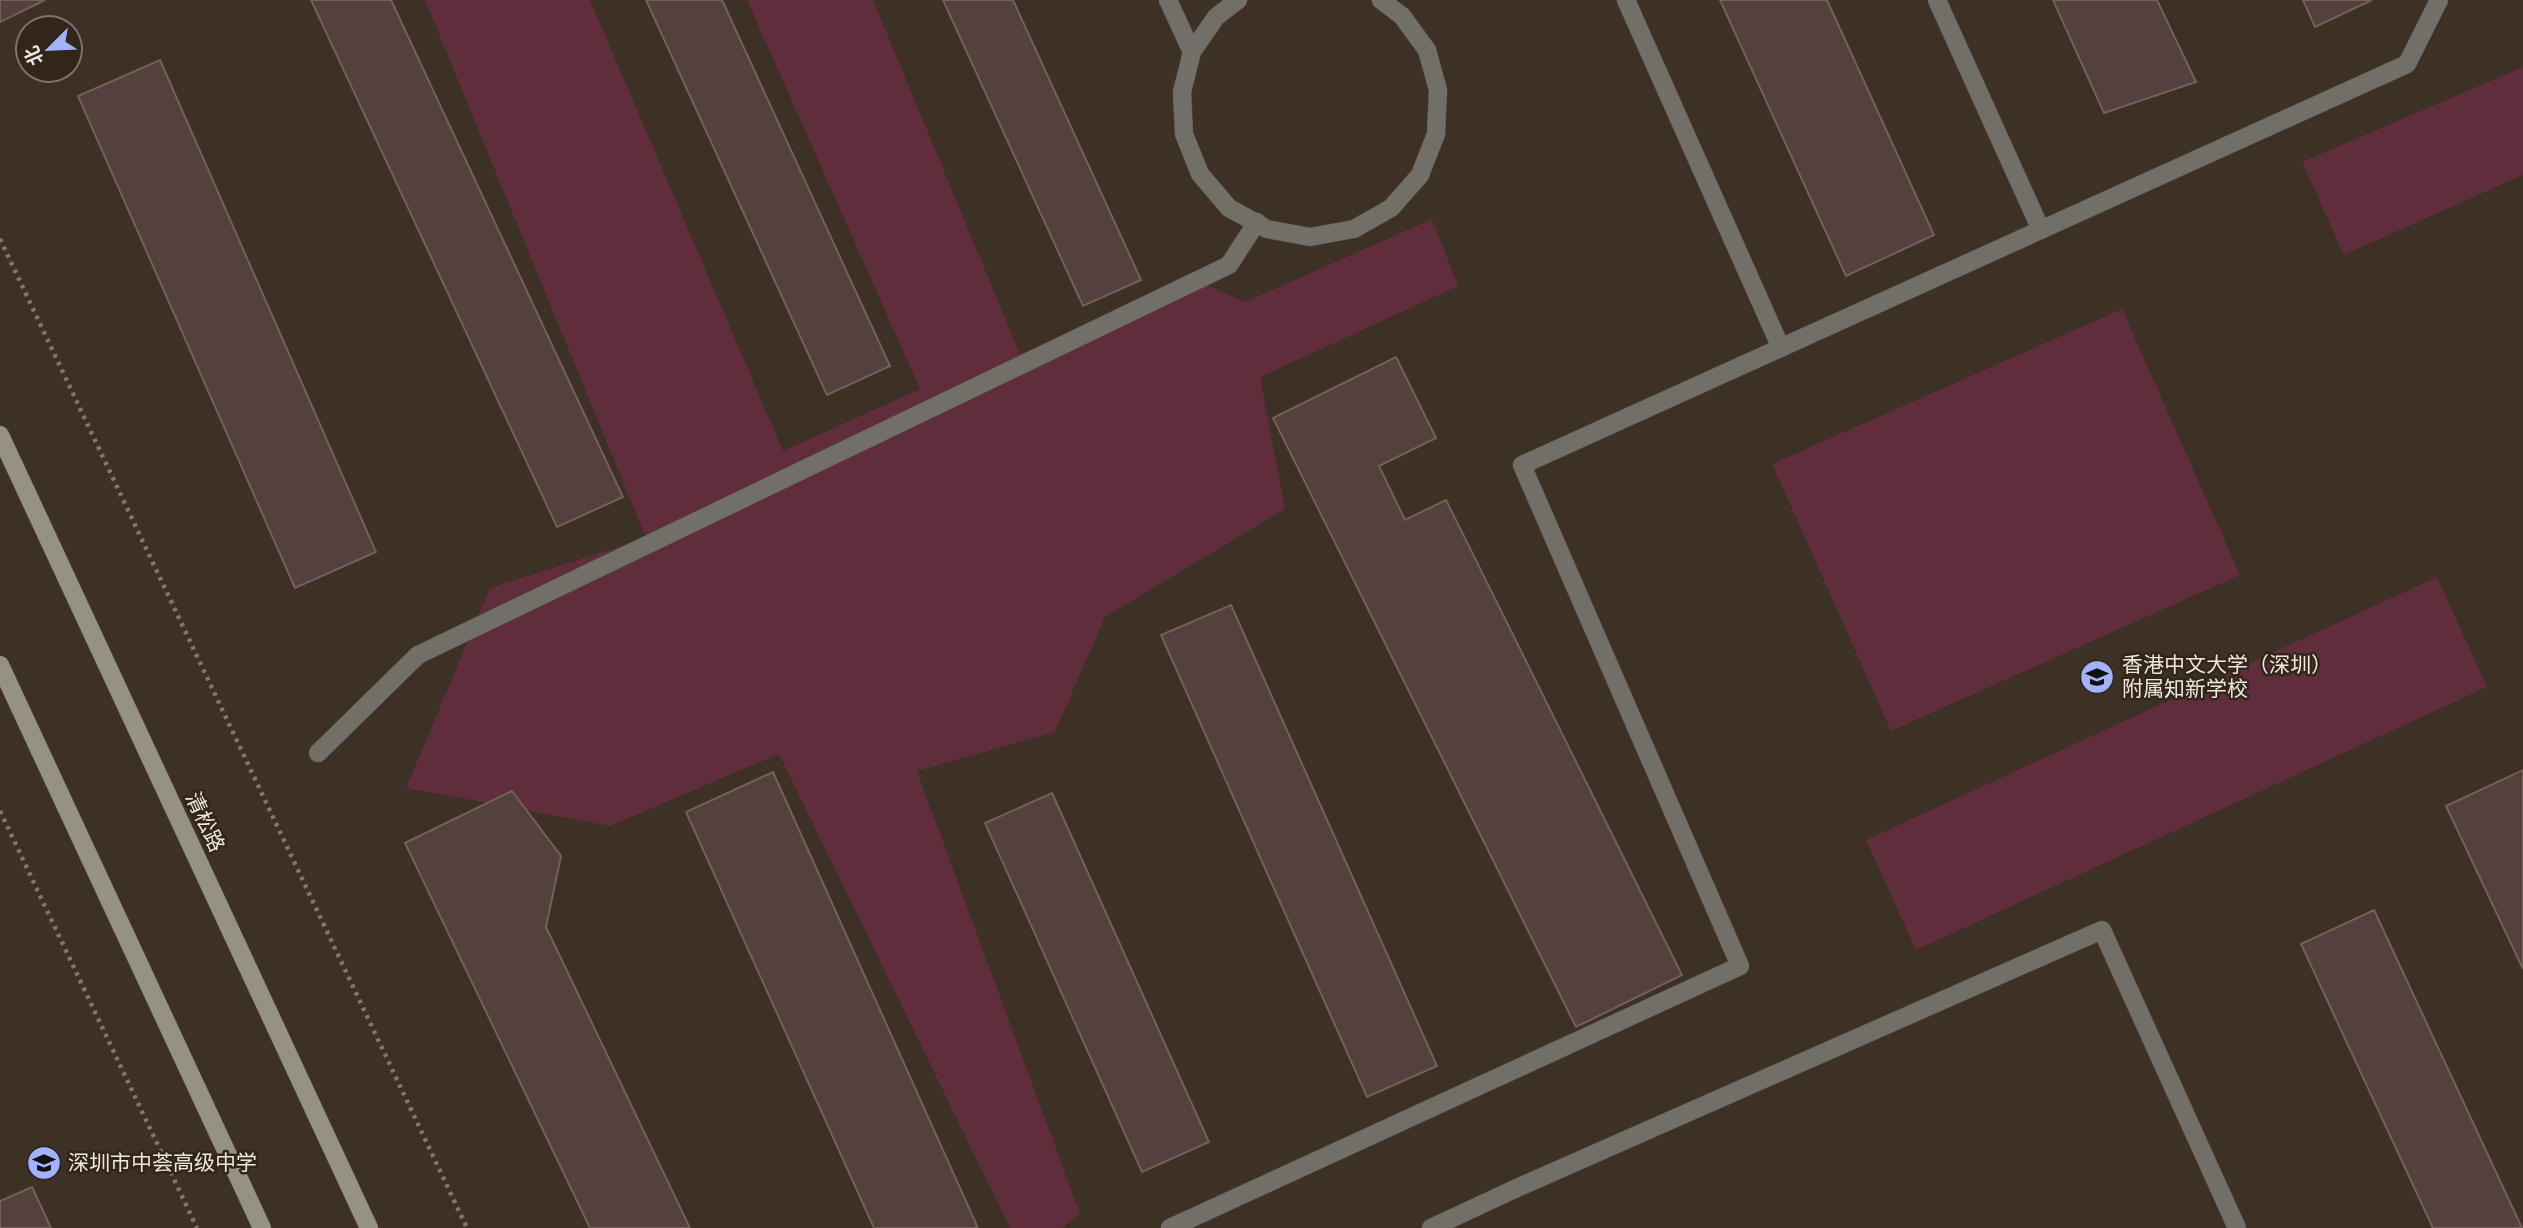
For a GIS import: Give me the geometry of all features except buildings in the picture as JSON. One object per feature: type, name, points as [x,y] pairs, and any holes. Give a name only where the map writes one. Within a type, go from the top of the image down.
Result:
[{"type":"street","points":[[1168,0],[1192,52]]},
{"type":"street","points":[[1238,0],[1216,17],[1192,52],[1182,92],[1184,134],[1200,174],[1230,208],[1267,229],[1310,237],[1354,229],[1391,208],[1420,175],[1437,134],[1438,90],[1427,50],[1402,16],[1385,2]]},
{"type":"street","points":[[1626,0],[1781,348]]},
{"type":"street","points":[[1937,0],[2041,230]]},
{"type":"street","points":[[1170,1228],[1740,966],[1522,465],[2407,64],[2439,0]]},
{"type":"street","points":[[318,753],[418,655],[1228,265],[1257,222]]},
{"type":"street","name":"清松路","points":[[0,435],[369,1228]]},
{"type":"street","points":[[0,665],[262,1228]]},
{"type":"street","points":[[1431,1228],[1460,1222],[2102,930],[2237,1228]]},
{"type":"path","points":[[0,239],[467,1228]]},
{"type":"path","points":[[0,811],[197,1228]]},
{"type":"shaded area","points":[[425,0],[590,0],[783,451],[920,389],[747,0],[873,0],[1020,354],[1189,277],[1245,302],[1432,219],[1458,286],[1260,377],[1285,509],[1105,617],[1055,732],[917,771],[1080,1214],[1062,1228],[1010,1228],[779,754],[610,826],[406,788],[490,588],[646,538]]},
{"type":"shaded area","points":[[2523,67],[2523,175],[2344,255],[2302,162]]},
{"type":"shaded area","points":[[2122,309],[2240,575],[1891,731],[1772,464]]},
{"type":"shaded area","points":[[2437,577],[2487,687],[1916,950],[1866,840]]},
{"type":"place","name":"香港中文大学（深圳） 附属知新学校","points":[[2097,677]]},
{"type":"place","name":"深圳市中荟高级中学","points":[[44,1163]]}]
